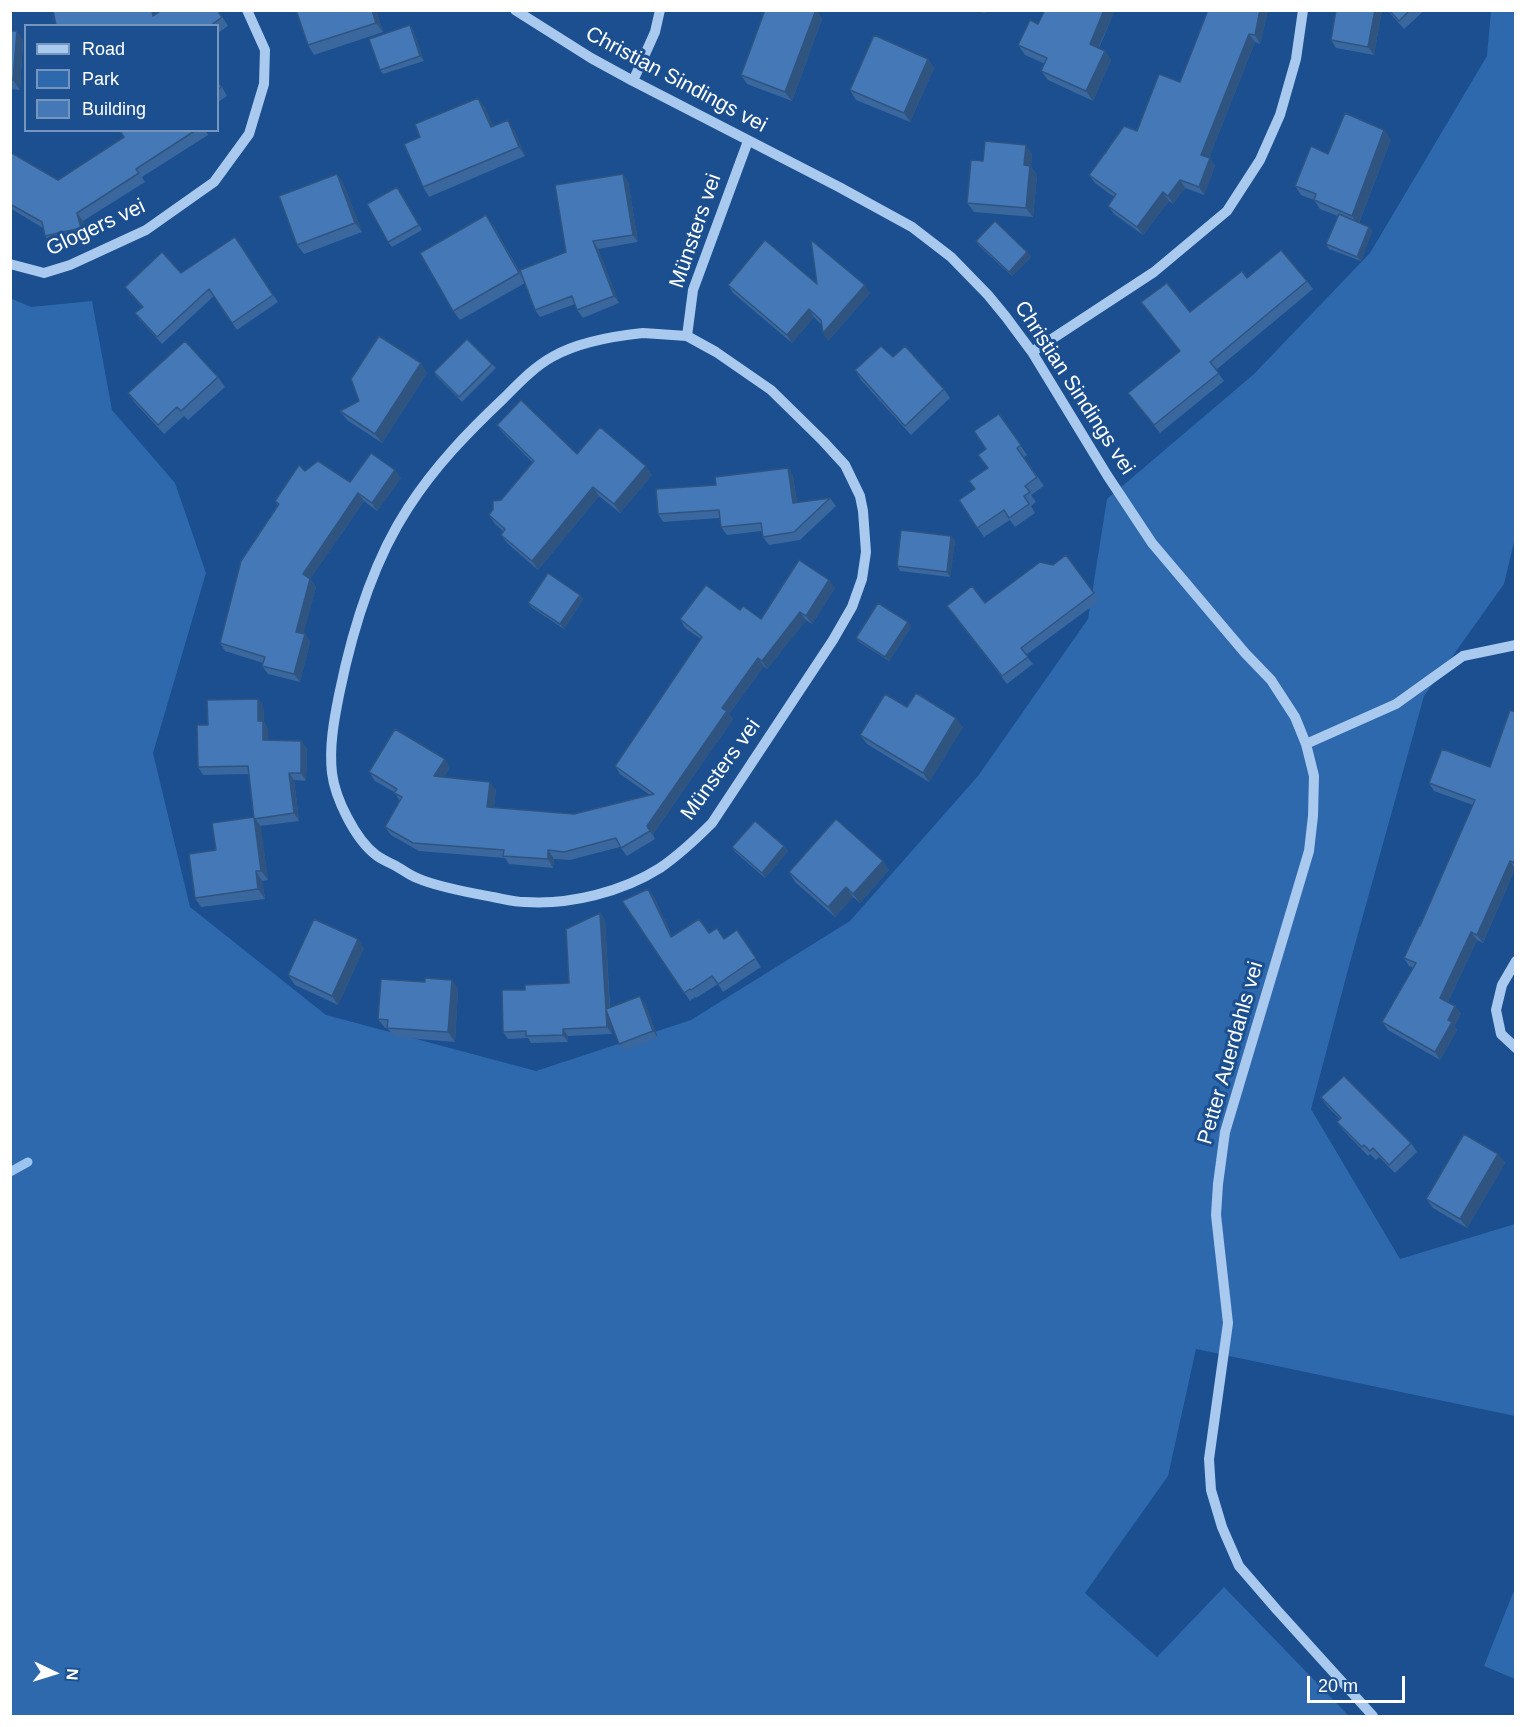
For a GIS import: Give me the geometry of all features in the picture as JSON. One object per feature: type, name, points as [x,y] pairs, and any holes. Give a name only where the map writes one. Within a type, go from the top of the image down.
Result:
[{"type":"street","name":"Glogers vei","points":[[10,264],[44,273],[70,265],[147,230],[214,182],[249,134],[264,84],[265,50],[247,10]]},
{"type":"street","name":"Christian Sindings vei","points":[[514,10],[633,81],[912,227],[951,257],[988,295],[1032,352],[1107,475],[1152,543],[1245,653],[1271,680],[1295,717],[1306,744]]},
{"type":"street","points":[[633,81],[655,32],[660,10]]},
{"type":"street","points":[[1032,352],[1154,272],[1227,211],[1260,160],[1280,115],[1296,59],[1303,10]]},
{"type":"street","name":"Münsters vei","points":[[687,336],[693,290],[748,141]]},
{"type":"street","name":"Münsters vei","points":[[643,333],[687,336],[716,352],[771,390],[845,465],[860,496],[866,552],[862,579],[852,607],[827,649],[712,823],[687,847],[659,868],[603,893],[551,903],[522,902],[472,893],[418,879],[375,855],[360,837],[344,812],[332,773],[332,730],[344,669],[362,607],[382,556],[406,510],[435,469],[464,435],[523,379],[552,357],[591,342],[618,336],[643,333]]},
{"type":"street","points":[[1306,744],[1396,704],[1463,656],[1515,645]]},
{"type":"street","name":"Petter Auerdahls vei","points":[[1306,744],[1314,776],[1309,851],[1226,1132],[1220,1174],[1216,1215],[1228,1323],[1209,1459],[1211,1490],[1222,1527],[1239,1566],[1373,1716]]},
{"type":"street","points":[[1515,961],[1502,986],[1496,1010],[1501,1034],[1515,1048]]},
{"type":"green space","points":[[1491,11],[1515,11],[1515,538],[1504,584],[1424,696],[1311,1109],[1400,1259],[1515,1224],[1515,1416],[1196,1349],[1168,1476],[1085,1593],[1157,1657],[1224,1587],[1349,1716],[11,1716],[10,298],[31,307],[92,301],[112,410],[175,483],[206,573],[153,753],[190,907],[326,1015],[536,1071],[691,1020],[850,921],[978,776],[1088,619],[1107,499],[1254,374],[1370,253],[1487,56]]},
{"type":"green space","points":[[1515,1588],[1516,1679],[1484,1666]]},
{"type":"building","points":[[53,10],[152,10],[153,16],[162,10],[217,10],[222,17],[213,24],[56,24]]},
{"type":"building","points":[[296,10],[372,10],[376,23],[308,45]]},
{"type":"building","points":[[765,10],[816,10],[785,92],[741,75]]},
{"type":"building","points":[[1045,10],[1104,10],[1090,44],[1105,51],[1086,91],[1041,71],[1047,58],[1018,45],[1030,20],[1038,24]]},
{"type":"building","points":[[1208,10],[1260,10],[1255,35],[1249,34],[1201,155],[1210,158],[1199,187],[1180,180],[1168,196],[1163,192],[1137,227],[1108,206],[1116,194],[1089,175],[1124,126],[1137,131],[1159,74],[1180,82]]},
{"type":"building","points":[[1336,10],[1375,10],[1368,47],[1331,40]]},
{"type":"building","points":[[1389,10],[1410,10],[1399,21]]},
{"type":"building","points":[[410,25],[420,56],[380,70],[369,39]]},
{"type":"building","points":[[10,31],[17,31],[13,80],[10,80]]},
{"type":"building","points":[[874,35],[928,59],[904,113],[850,90]]},
{"type":"building","points":[[478,98],[491,127],[508,120],[519,147],[423,187],[404,144],[420,137],[415,124]]},
{"type":"building","points":[[1345,113],[1384,130],[1352,216],[1314,200],[1316,194],[1295,186],[1311,146],[1328,154]]},
{"type":"building","points":[[120,132],[193,132],[136,169],[139,173],[77,213],[81,228],[45,236],[42,222],[10,204],[10,152],[58,180],[124,137]]},
{"type":"building","points":[[985,141],[1026,145],[1024,165],[1030,166],[1026,208],[967,203],[971,160],[983,161]]},
{"type":"building","points":[[337,174],[355,223],[297,245],[279,196]]},
{"type":"building","points":[[623,174],[633,235],[593,241],[614,296],[577,310],[572,296],[535,310],[520,270],[566,252],[555,185]]},
{"type":"building","points":[[397,187],[419,225],[388,242],[367,204]]},
{"type":"building","points":[[1339,214],[1369,227],[1357,257],[1326,244]]},
{"type":"building","points":[[486,215],[519,273],[453,311],[420,253]]},
{"type":"building","points":[[995,221],[1027,252],[1009,272],[976,241]]},
{"type":"building","points":[[235,237],[273,295],[232,323],[209,289],[157,337],[135,313],[143,307],[125,287],[162,252],[181,273]]},
{"type":"building","points":[[765,240],[817,284],[811,240],[865,285],[823,333],[821,320],[809,309],[787,335],[728,285]]},
{"type":"building","points":[[1281,250],[1307,281],[1210,362],[1219,373],[1154,425],[1128,393],[1180,351],[1141,302],[1167,283],[1190,312],[1242,271],[1247,278]]},
{"type":"building","points":[[379,336],[421,363],[375,434],[340,411],[359,401],[351,379]]},
{"type":"building","points":[[467,339],[492,364],[459,397],[434,372]]},
{"type":"building","points":[[185,341],[218,377],[181,411],[177,407],[158,425],[128,393]]},
{"type":"building","points":[[881,346],[893,357],[905,346],[944,389],[905,426],[855,370]]},
{"type":"building","points":[[521,400],[577,454],[600,427],[646,466],[614,504],[593,487],[532,561],[501,535],[505,529],[489,515],[493,509],[493,501],[501,500],[534,461],[497,425]]},
{"type":"building","points":[[999,414],[1021,445],[1017,448],[1037,477],[1025,486],[1030,492],[1024,496],[1029,504],[1009,518],[1004,510],[977,528],[959,500],[975,489],[969,481],[988,468],[978,455],[986,449],[974,431]]},
{"type":"building","points":[[371,453],[395,470],[372,503],[358,493],[303,574],[310,579],[296,632],[305,634],[294,674],[262,666],[265,657],[220,643],[241,561],[279,504],[275,501],[299,465],[305,471],[318,461],[350,482]]},
{"type":"building","points":[[788,468],[793,503],[830,498],[794,532],[763,537],[761,523],[721,527],[719,510],[658,514],[656,489],[716,485],[715,477]]},
{"type":"building","points":[[901,530],[951,536],[947,572],[897,566]]},
{"type":"building","points":[[1066,555],[1094,593],[1021,648],[1028,657],[1002,676],[947,606],[972,586],[985,603],[1040,562],[1053,565]]},
{"type":"building","points":[[799,560],[829,580],[806,616],[800,612],[762,661],[758,658],[722,708],[727,711],[647,826],[650,831],[621,848],[616,838],[564,852],[548,850],[548,859],[503,856],[504,850],[413,843],[385,827],[402,797],[394,793],[397,789],[369,772],[395,729],[445,759],[434,776],[490,782],[487,807],[574,814],[654,794],[615,766],[702,637],[680,619],[706,585],[740,610],[743,606],[761,619]]},
{"type":"building","points":[[548,573],[580,595],[560,624],[528,603]]},
{"type":"building","points":[[878,603],[908,622],[885,657],[856,638]]},
{"type":"building","points":[[916,693],[956,718],[923,773],[860,735],[885,694],[907,707]]},
{"type":"building","points":[[258,699],[258,721],[263,721],[263,740],[301,741],[301,773],[289,773],[294,813],[254,819],[248,766],[198,767],[197,725],[208,725],[207,700]]},
{"type":"building","points":[[1510,710],[1515,712],[1515,863],[1510,861],[1477,935],[1471,932],[1440,998],[1455,1006],[1448,1020],[1452,1022],[1435,1052],[1382,1022],[1416,963],[1404,958],[1475,800],[1429,783],[1442,749],[1490,767]]},
{"type":"building","points":[[254,817],[261,871],[256,871],[258,889],[195,898],[189,854],[216,850],[212,823]]},
{"type":"building","points":[[836,819],[883,861],[853,894],[846,887],[828,907],[789,872]]},
{"type":"building","points":[[755,821],[784,846],[762,873],[732,847]]},
{"type":"building","points":[[648,889],[671,937],[699,919],[709,933],[717,928],[724,939],[737,930],[756,958],[718,984],[712,976],[684,993],[622,901]]},
{"type":"building","points":[[600,913],[606,1009],[640,996],[653,1031],[619,1044],[606,1010],[607,1027],[563,1029],[563,1035],[526,1036],[526,1031],[503,1032],[502,990],[525,990],[525,985],[569,983],[566,929]]},
{"type":"building","points":[[314,919],[358,939],[332,996],[288,975]]},
{"type":"building","points":[[425,978],[452,980],[448,1032],[387,1028],[388,1020],[378,1019],[381,979],[425,982]]},
{"type":"building","points":[[1344,1076],[1411,1143],[1389,1165],[1373,1148],[1370,1151],[1364,1145],[1362,1147],[1337,1122],[1341,1118],[1321,1097]]},
{"type":"building","points":[[1464,1134],[1498,1154],[1460,1219],[1426,1199]]},
{"type":"waterway","points":[[10,1172],[28,1162]]}]
